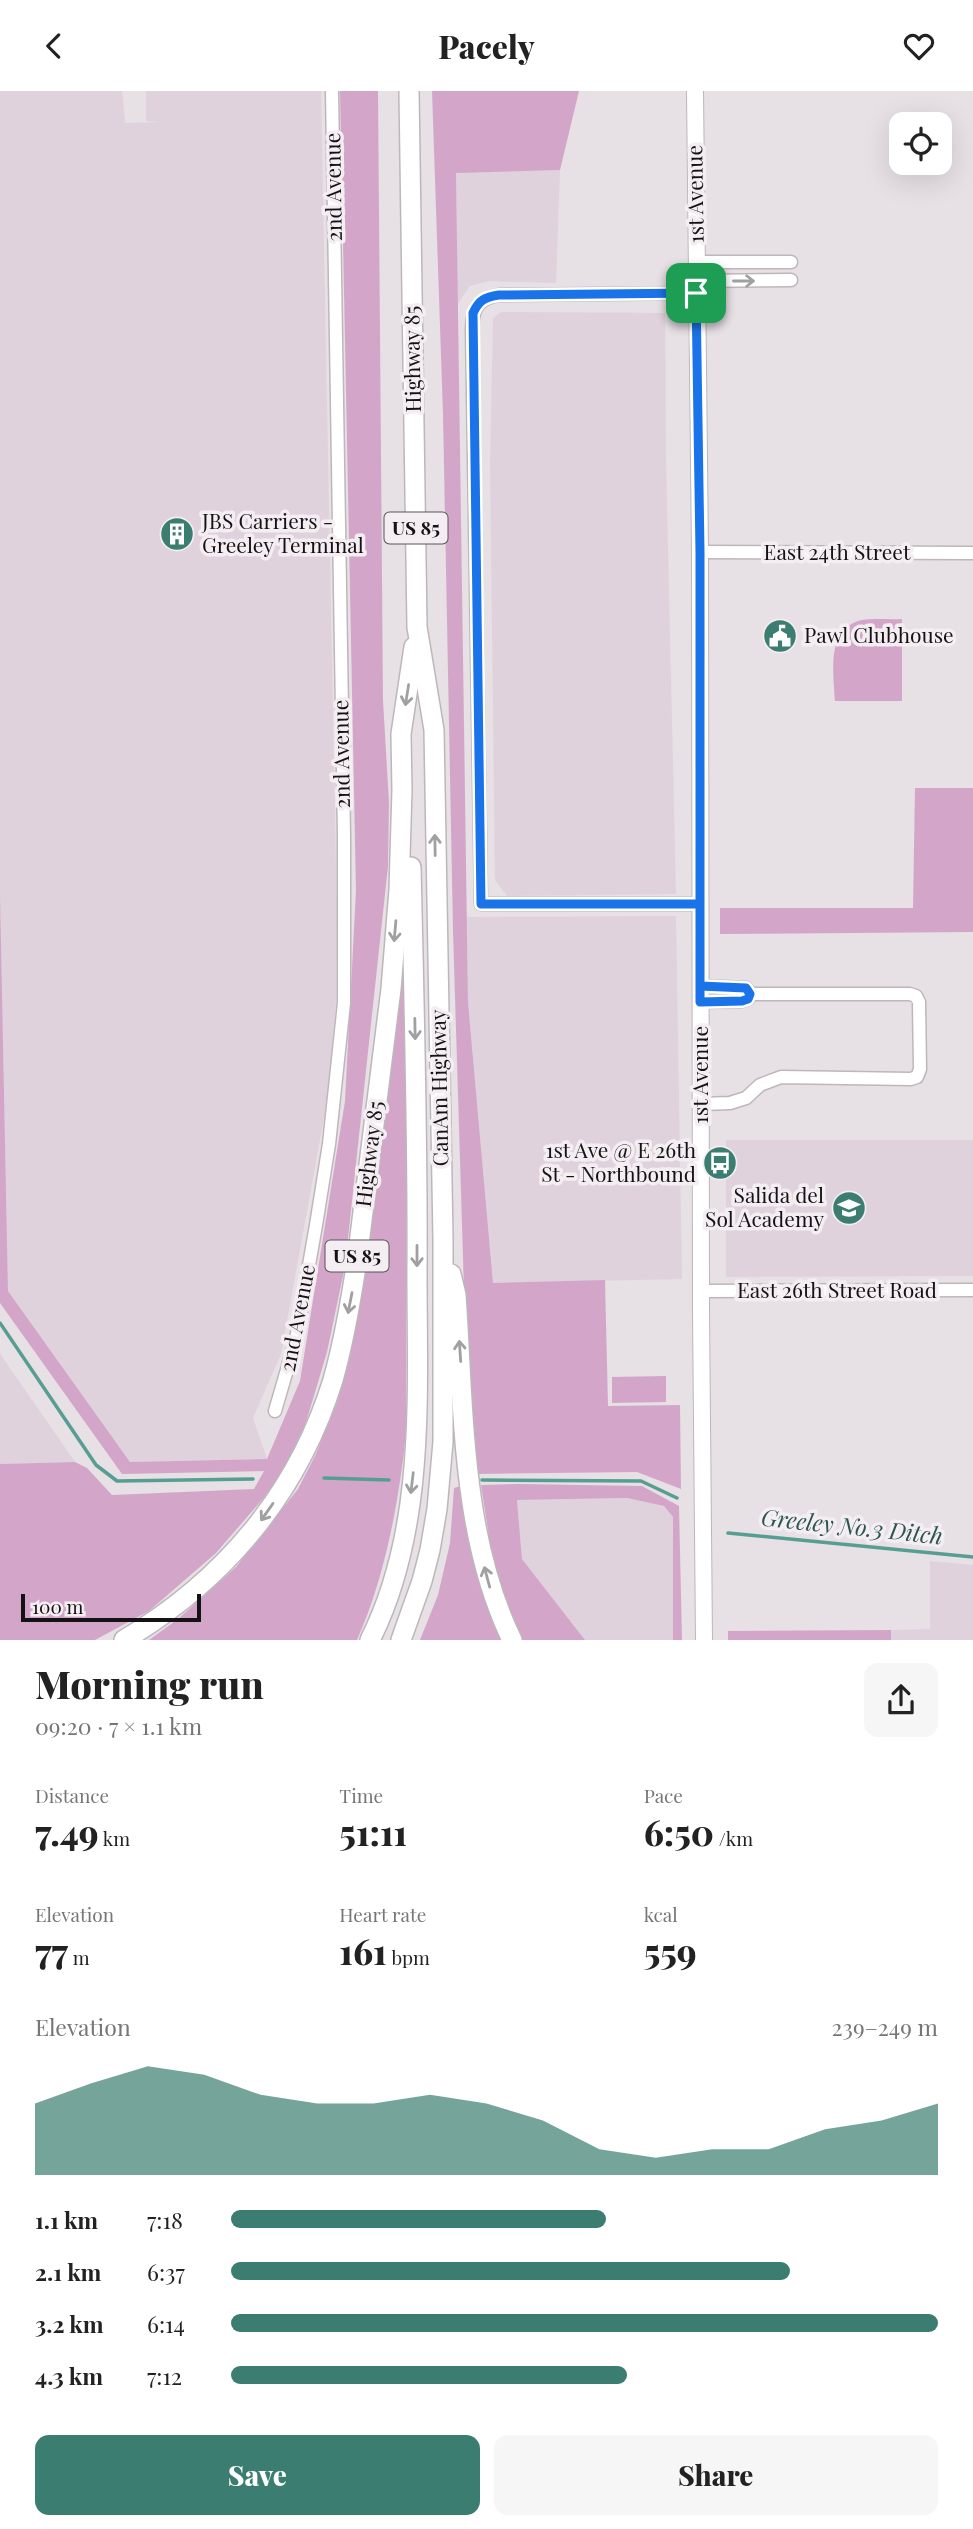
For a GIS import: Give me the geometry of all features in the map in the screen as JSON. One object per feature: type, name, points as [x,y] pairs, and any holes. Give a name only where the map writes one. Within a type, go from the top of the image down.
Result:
[{"type":"highway","name":"Highway 85","points":[[409,91],[417,627],[434,730],[437,937]]},
{"type":"highway","name":"Highway 85","points":[[124,1640],[176,1606],[209,1579],[244,1543],[273,1504],[302,1455],[333,1379],[357,1260],[391,989],[399,890],[401,734],[417,627]]},
{"type":"highway","points":[[370,1640],[389,1592],[401,1549],[411,1491],[416,1432],[417,1158],[411,845],[402,790]]},
{"type":"highway","name":"CanAm Highway","points":[[437,937],[443,1239]]},
{"type":"highway","points":[[443,1239],[456,1296],[469,1480],[480,1548],[488,1584],[512,1640]]},
{"type":"highway","name":"US 85","points":[[401,1640],[422,1581],[439,1496],[443,1441],[443,1239]]},
{"type":"main road","name":"1st Avenue","points":[[695,91],[700,552],[704,1640]]},
{"type":"street","name":"2nd Avenue","points":[[275,1411],[296,1339],[320,1198],[340,1061],[344,1003],[344,836],[332,91]]},
{"type":"street","points":[[696,262],[791,262]]},
{"type":"street","points":[[700,904],[481,904],[473,313],[478,302],[499,295],[792,280]]},
{"type":"street","name":"East 24th Street","points":[[700,552],[973,553]]},
{"type":"street","points":[[700,994],[746,988],[750,994],[910,994],[916,996],[919,1002],[920,1069],[917,1077],[781,1077],[760,1085],[747,1098],[730,1103],[702,1104]]},
{"type":"street","name":"East 26th Street Road","points":[[701,1291],[973,1290]]},
{"type":"shaded area","points":[[0,91],[122,91],[125,123],[162,122],[146,121],[146,91],[321,91],[337,921],[336,1003],[327,1101],[281,1354],[253,1418],[267,1459],[130,1462],[8,1291],[0,892]]},
{"type":"shaded area","points":[[340,91],[378,91],[383,700],[389,803],[388,866],[345,1266],[327,1352],[304,1429],[282,1472],[267,1494],[216,1553],[149,1611],[95,1640],[0,1640],[0,1464],[75,1462],[87,1468],[112,1495],[254,1489],[264,1471],[122,1474],[0,1303],[0,892],[8,1291],[130,1462],[267,1459],[300,1381],[345,1101],[356,891]]},
{"type":"shaded area","points":[[432,91],[579,91],[560,170],[456,173],[468,1002],[493,1283],[605,1280],[608,1406],[680,1405],[681,1489],[637,1472],[478,1474],[465,1323],[453,931],[443,414]]},
{"type":"shaded area","points":[[560,170],[556,283],[489,281],[470,286],[457,305],[456,172]]},
{"type":"shaded area","points":[[501,312],[665,313],[676,894],[507,896],[495,880],[490,464],[493,318]]},
{"type":"shaded area","points":[[902,619],[902,701],[835,701],[834,653],[842,632],[862,620]]},
{"type":"shaded area","points":[[915,788],[973,788],[973,932],[720,934],[720,908],[913,908]]},
{"type":"shaded area","points":[[676,916],[682,1279],[493,1283],[468,1002],[467,917]]},
{"type":"shaded area","points":[[401,979],[406,981],[406,1433],[389,1539],[367,1616],[357,1640],[149,1640],[178,1619],[236,1567],[298,1489],[338,1400],[363,1287]]},
{"type":"shaded area","name":"Salida del Sol Academy","points":[[726,1140],[973,1140],[973,1276],[726,1277]]},
{"type":"shaded area","points":[[0,1352],[3,1358],[75,1462],[0,1464]]},
{"type":"shaded area","points":[[666,1376],[666,1402],[612,1403],[612,1377]]},
{"type":"shaded area","points":[[481,1485],[642,1486],[679,1506],[682,1640],[673,1640],[673,1517],[664,1506],[627,1498],[517,1500],[522,1559],[585,1640],[521,1640],[494,1569]]},
{"type":"shaded area","points":[[461,1486],[480,1583],[501,1640],[420,1640],[438,1595],[450,1543],[454,1488]]},
{"type":"shaded area","points":[[627,1498],[664,1506],[673,1517],[673,1640],[585,1640],[522,1559],[517,1500]]},
{"type":"shaded area","points":[[930,1561],[973,1565],[973,1640],[891,1640],[891,1630],[930,1629]]},
{"type":"shaded area","points":[[891,1630],[891,1640],[728,1640],[728,1631]]},
{"type":"waterway","name":"Greeley No.3 Ditch","points":[[0,1323],[96,1465],[117,1481],[253,1479]]},
{"type":"waterway","name":"Greeley No.3 Ditch","points":[[324,1478],[389,1480]]},
{"type":"waterway","name":"Greeley No.3 Ditch","points":[[482,1480],[641,1481],[677,1498]]},
{"type":"waterway","name":"Greeley No.3 Ditch","points":[[728,1533],[973,1557]]},
{"type":"place","name":"JBS Carriers - Greeley Terminal","points":[[177,534]]},
{"type":"place","name":"Pawl Clubhouse","points":[[780,636]]},
{"type":"place","name":"1st Ave @ E 26th St - Northbound","points":[[720,1163]]},
{"type":"place","name":"Salida del Sol Academy","points":[[849,1208]]},
{"type":"route","points":[[696,293],[499,295],[478,302],[473,313],[481,904],[591,905],[700,904],[700,1002],[742,1001],[748,999],[750,994],[746,988],[700,986],[700,552],[696,293]]}]
